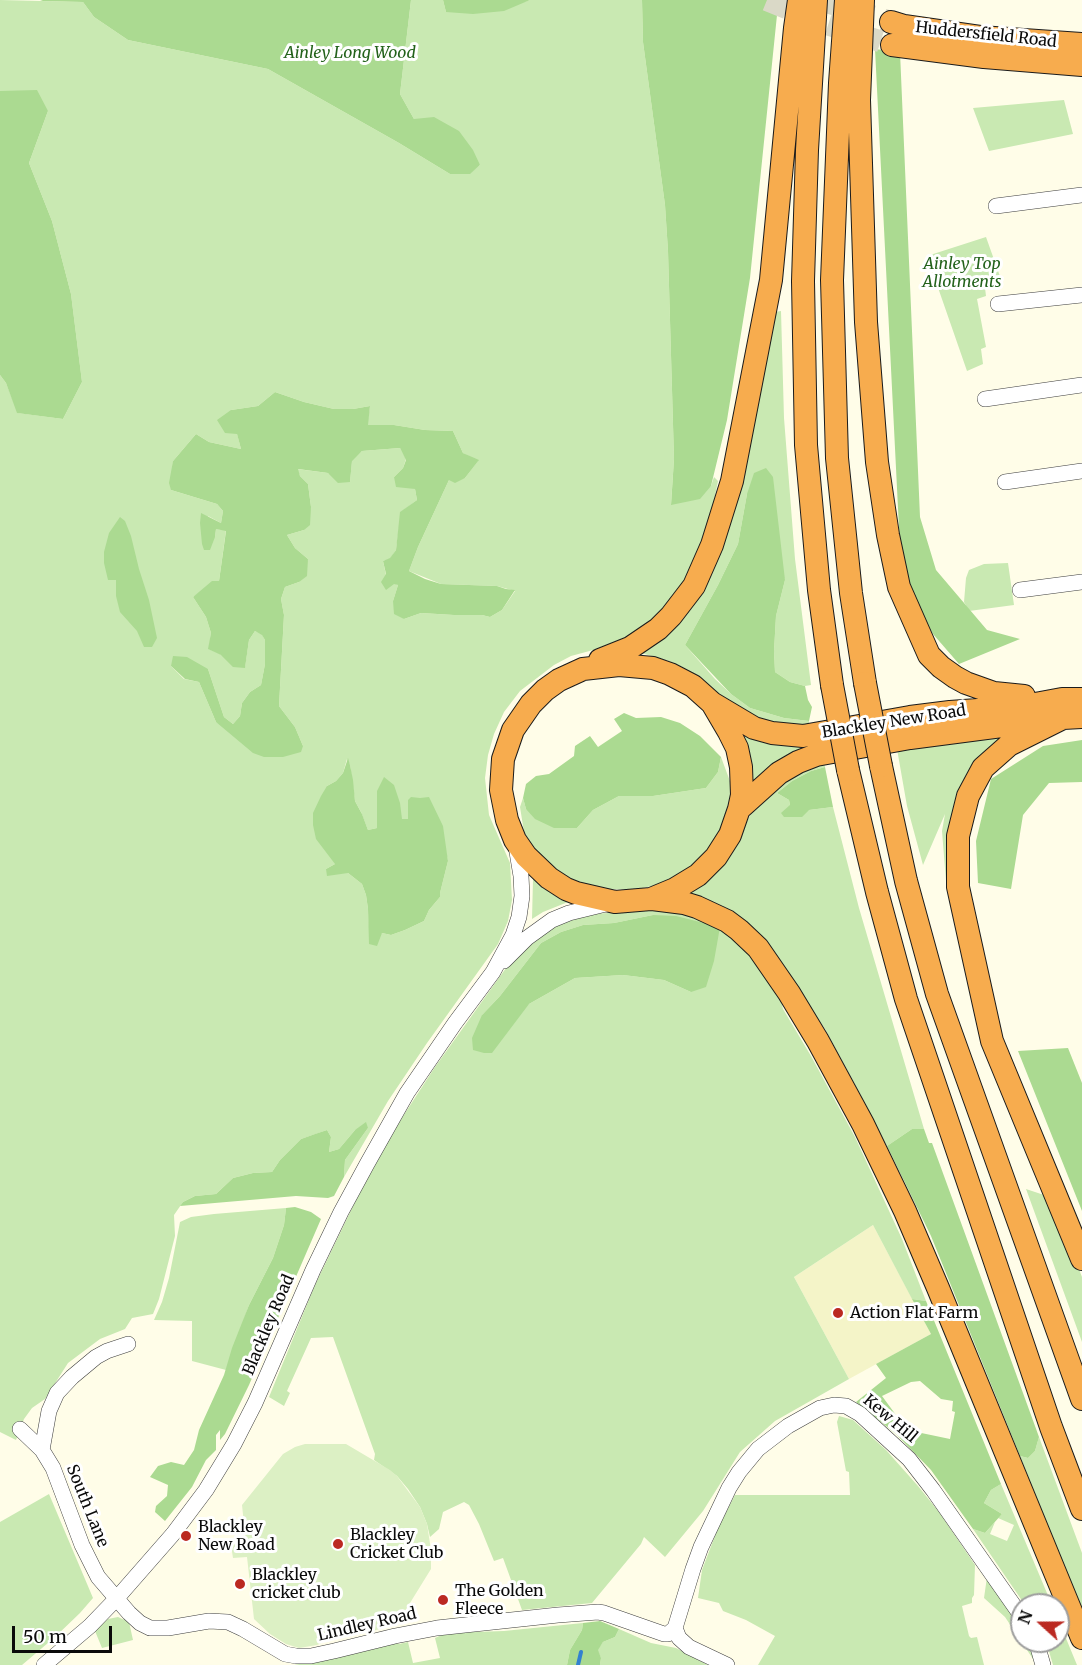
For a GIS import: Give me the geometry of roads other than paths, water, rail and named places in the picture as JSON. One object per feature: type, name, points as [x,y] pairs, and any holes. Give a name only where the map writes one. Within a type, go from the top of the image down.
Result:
[{"type":"highway","points":[[583,669],[630,648],[665,623],[694,586],[712,545],[732,481],[771,280],[799,0]]},
{"type":"highway","points":[[816,0],[807,150],[803,281],[806,445],[819,590],[832,685],[848,770],[877,892],[906,999],[1051,1427],[1082,1509]]},
{"type":"highway","points":[[846,0],[840,83],[832,280],[837,458],[851,593],[865,683],[906,881],[937,994],[1082,1399]]},
{"type":"highway","points":[[863,0],[859,100],[866,322],[877,462],[888,535],[899,587],[929,654],[940,667],[955,677],[994,693],[1072,708]]},
{"type":"highway","name":"Huddersfield Road","points":[[1082,33],[898,19],[904,26],[980,37],[1082,44]]},
{"type":"highway","name":"Huddersfield Road","points":[[892,45],[984,57],[1082,65]]},
{"type":"highway","name":"Blackley New Road","points":[[712,703],[729,732],[739,757],[742,782],[739,809],[730,835],[716,857],[704,870],[684,885],[651,899],[615,902],[576,893],[557,883],[533,864],[515,840],[507,820],[501,790],[502,759],[524,712],[538,696],[559,680],[583,669],[619,665],[653,668],[693,686],[712,703],[754,728],[772,733],[807,736],[950,712],[1019,707],[1072,708]]},
{"type":"highway","points":[[1072,708],[1009,745],[983,768],[968,796],[958,836],[958,887],[992,1041],[1082,1259]]},
{"type":"highway","name":"Blackley New Road","points":[[739,809],[779,773],[816,755],[1072,708]]},
{"type":"highway","points":[[651,899],[697,907],[739,930],[758,948],[818,1041],[863,1124],[905,1211],[1082,1638]]},
{"type":"street","points":[[996,206],[1082,195]]},
{"type":"street","points":[[998,304],[1082,295]]},
{"type":"street","points":[[985,399],[1082,385]]},
{"type":"street","points":[[1004,482],[1082,471]]},
{"type":"street","points":[[1020,590],[1082,582]]},
{"type":"street","name":"Blackley Road","points":[[493,972],[515,930],[520,910],[522,886],[515,840]]},
{"type":"street","name":"Blackley Road","points":[[44,1665],[73,1642],[117,1599],[177,1529],[206,1490],[255,1403],[313,1270],[367,1164],[407,1093],[493,972],[527,938],[552,920],[615,902]]},
{"type":"street","points":[[42,1449],[49,1411],[57,1393],[96,1357],[128,1344]]},
{"type":"street","name":"Kew Hill","points":[[675,1628],[701,1547],[729,1488],[744,1465],[758,1449],[788,1426],[820,1408],[834,1405],[846,1406],[860,1414],[909,1459],[1010,1600]]},
{"type":"street","name":"South Lane","points":[[20,1429],[42,1449],[53,1468],[82,1545],[95,1572],[117,1599]]},
{"type":"street","name":"Lindley Road","points":[[117,1599],[136,1620],[150,1628],[161,1629],[209,1621],[228,1622],[285,1654],[296,1656],[311,1656],[428,1629],[558,1615],[604,1613],[664,1634],[668,1634],[675,1628]]},
{"type":"street","points":[[675,1628],[679,1638],[689,1647],[727,1665]]},
{"type":"waterway","points":[[578,1665],[581,1652]]},
{"type":"tunnel","points":[[767,0],[820,22],[892,45]]},
{"type":"tunnel","points":[[820,0],[891,22]]},
{"type":"place","name":"Action Flat Farm","points":[[838,1313]]},
{"type":"place","name":"Blackley New Road","points":[[186,1536]]},
{"type":"place","name":"Blackley Cricket Club","points":[[338,1544]]},
{"type":"place","name":"Blackley cricket club","points":[[240,1584]]},
{"type":"place","name":"The Golden Fleece","points":[[443,1600]]},
{"type":"park label","name":"Ainley Long Wood","points":[[350,53]]},
{"type":"park label","name":"Ainley Top Allotments","points":[[962,273]]}]
